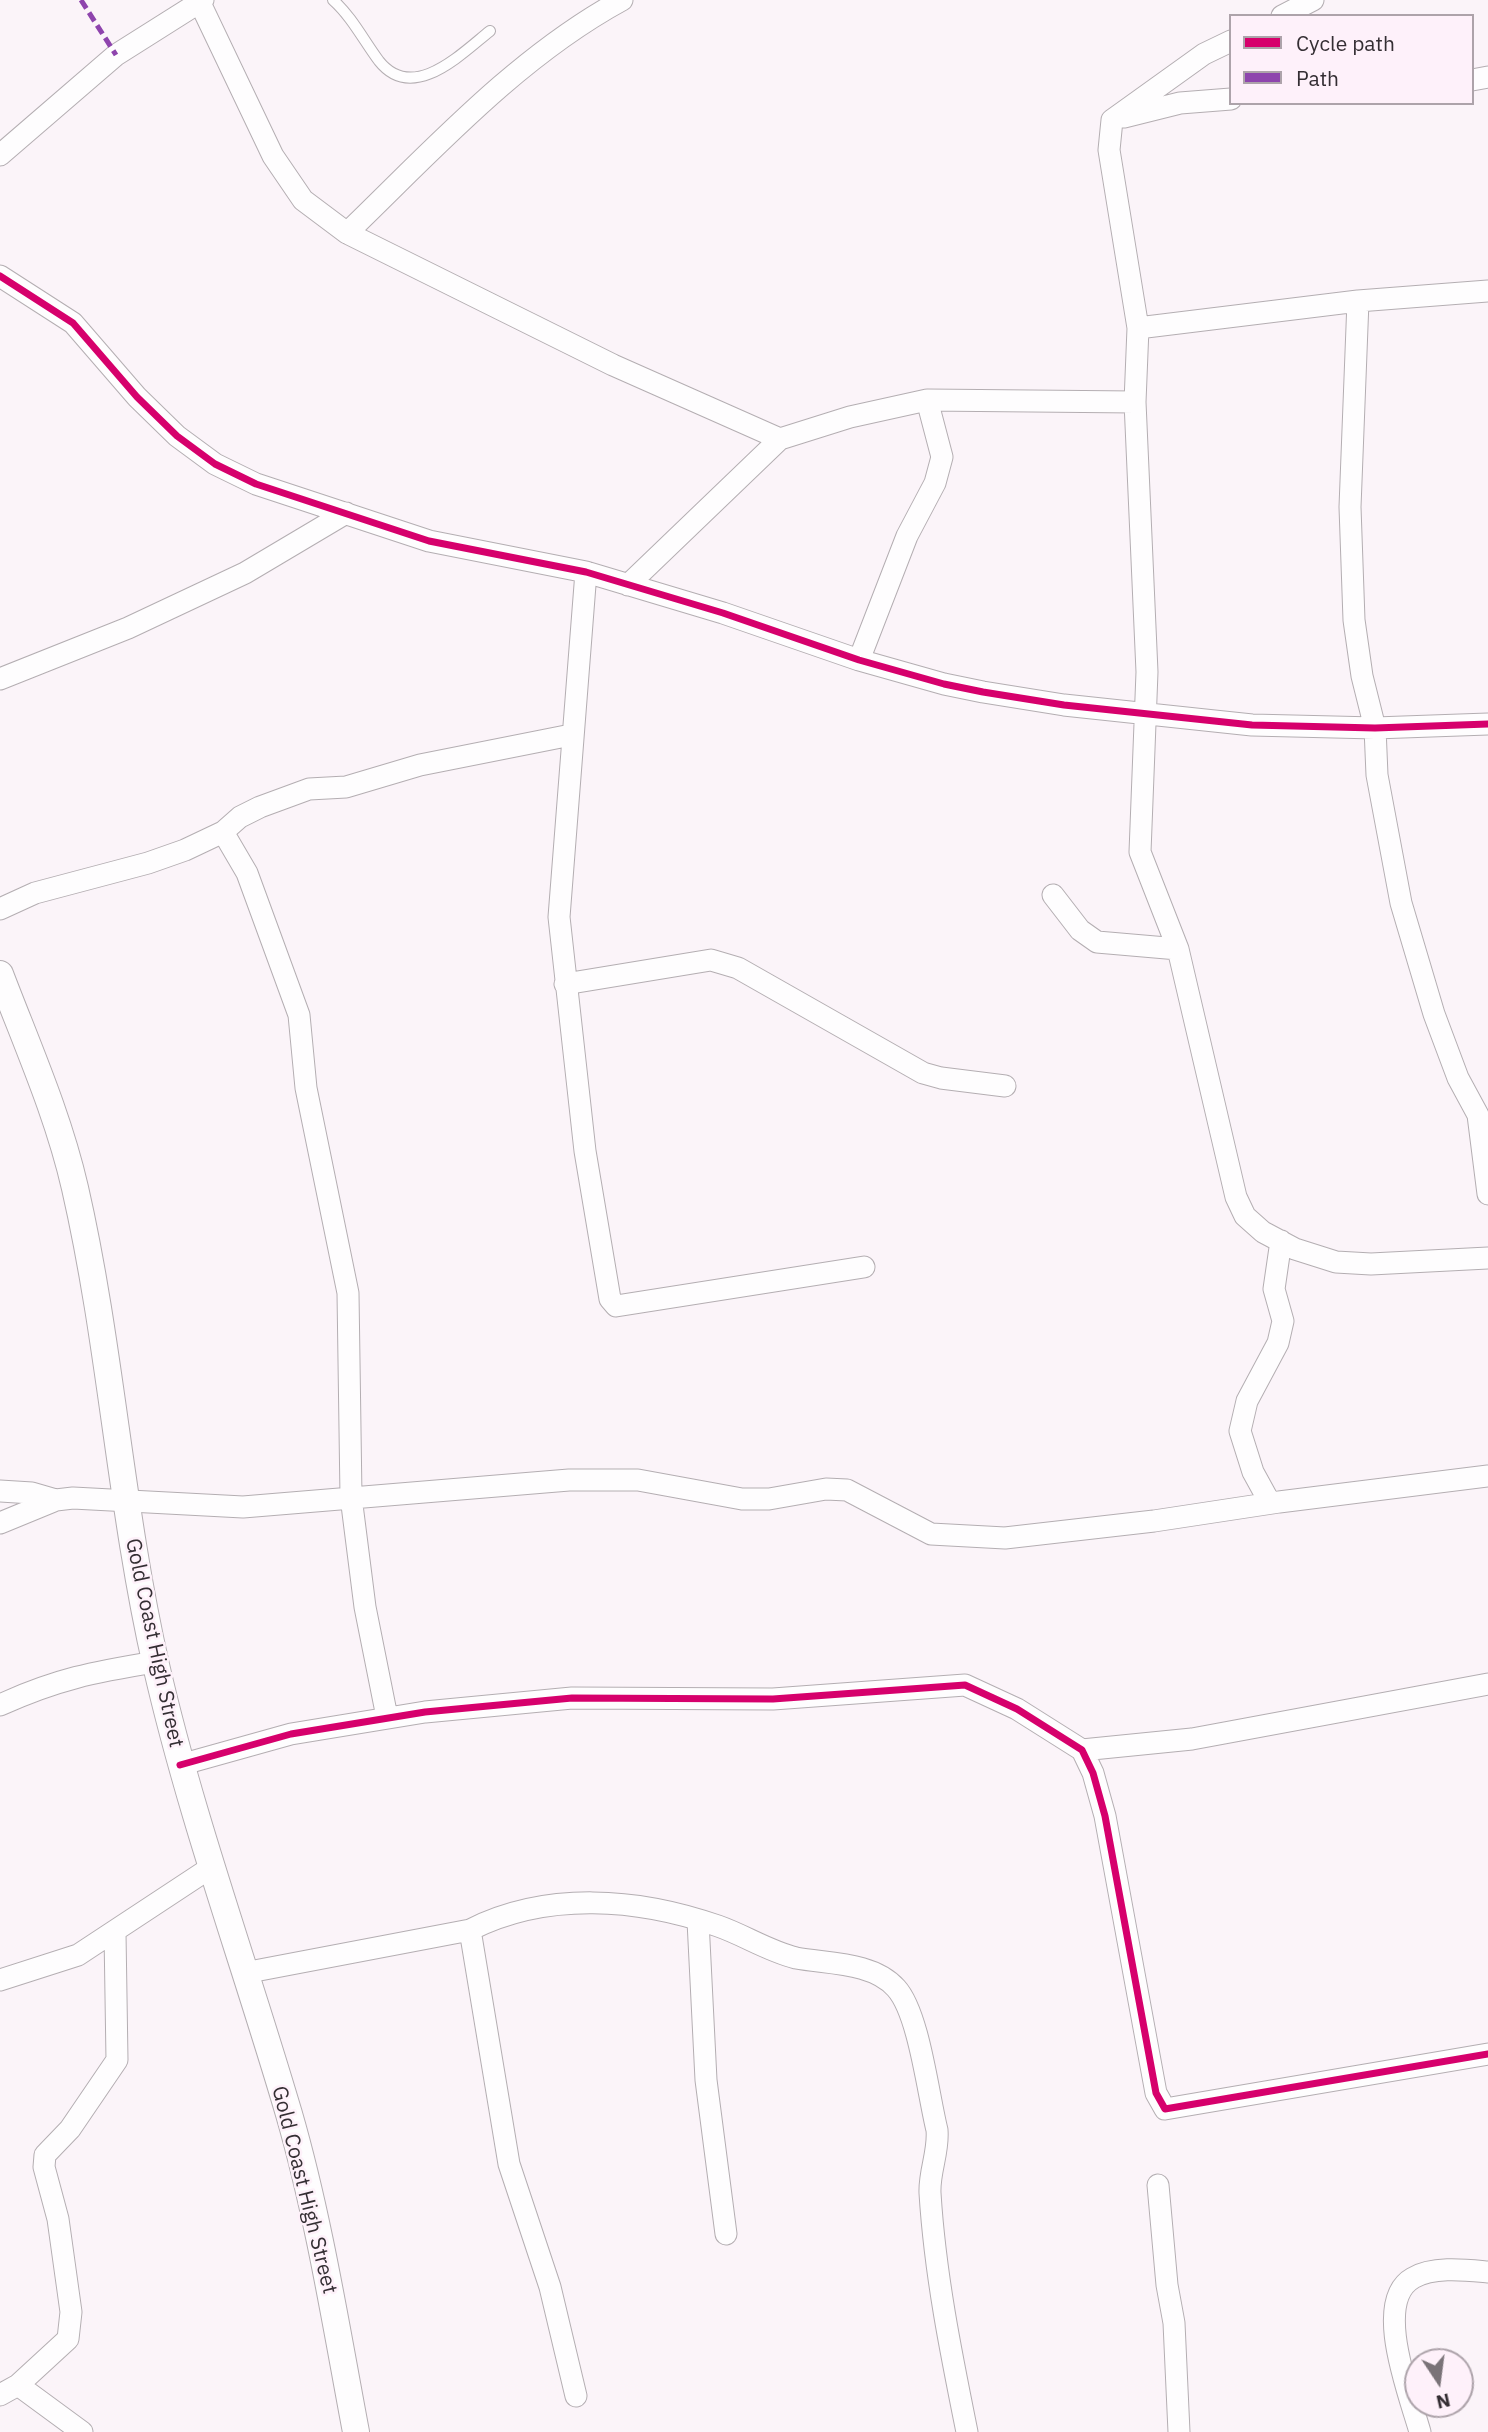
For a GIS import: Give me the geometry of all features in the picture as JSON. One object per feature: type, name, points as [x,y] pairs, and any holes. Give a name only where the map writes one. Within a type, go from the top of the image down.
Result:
[{"type":"street","points":[[346,233],[482,104],[579,23],[622,0]]},
{"type":"street","points":[[1286,14],[1313,0]]},
{"type":"street","points":[[0,155],[116,55],[201,1],[273,156],[303,200],[346,233],[613,365],[780,439]]},
{"type":"street","points":[[1229,42],[1204,54],[1112,120],[1109,150],[1121,209],[1138,328],[1135,402],[1147,672],[1139,852],[1178,950],[1236,1197],[1245,1216],[1263,1232],[1336,1262],[1371,1264],[1488,1258]]},
{"type":"street","points":[[1112,120],[1180,103],[1229,99]]},
{"type":"street","points":[[0,276],[74,323],[137,397],[177,436],[215,464],[256,484],[429,541],[586,572],[859,660],[944,684],[1143,715],[1252,725],[1375,728],[1488,724]]},
{"type":"street","points":[[1138,328],[1358,301],[1488,290]]},
{"type":"street","points":[[1358,301],[1349,508],[1354,620],[1362,676],[1375,728],[1377,775],[1401,903],[1434,1014],[1458,1078],[1478,1115],[1488,1194]]},
{"type":"street","points":[[628,585],[780,439],[850,417],[927,400],[1135,402]]},
{"type":"street","points":[[859,660],[907,536],[939,470],[942,457],[927,400]]},
{"type":"street","points":[[0,679],[128,628],[245,573],[346,513]]},
{"type":"street","points":[[586,572],[558,897],[565,984],[585,1151],[612,1303],[616,1306],[864,1267]]},
{"type":"street","points":[[0,909],[68,883],[148,863],[223,832],[240,817],[260,807],[309,789],[346,788],[420,765],[571,735]]},
{"type":"street","points":[[223,832],[247,873],[299,1015],[306,1088],[348,1293],[351,1497],[365,1607],[387,1717]]},
{"type":"street","points":[[1053,895],[1080,930],[1097,942],[1178,950]]},
{"type":"street","points":[[565,984],[711,960],[738,968],[923,1073],[941,1078],[1005,1086]]},
{"type":"street","name":"Gold Coast High Street","points":[[0,974],[54,1115],[74,1185],[102,1323],[140,1589],[155,1662],[180,1766],[210,1868],[289,2115],[323,2257],[356,2432]]},
{"type":"street","points":[[1270,1503],[1253,1472],[1240,1430],[1247,1401],[1278,1343],[1283,1321],[1274,1290],[1281,1241]]},
{"type":"street","points":[[0,1491],[32,1493],[55,1500],[127,1500],[243,1507],[569,1480],[638,1480],[742,1499],[769,1499],[826,1489],[848,1490],[931,1534],[1004,1538],[1154,1521],[1270,1503],[1488,1476]]},
{"type":"street","points":[[0,1523],[55,1500]]},
{"type":"street","points":[[0,1705],[48,1683],[73,1676],[155,1662]]},
{"type":"street","points":[[1082,1751],[1192,1739],[1488,1684]]},
{"type":"street","points":[[180,1766],[291,1734],[387,1717],[572,1698],[773,1699],[965,1685],[1017,1709],[1082,1751],[1093,1773],[1105,1816],[1156,2093],[1165,2109],[1488,2054]]},
{"type":"street","points":[[0,1979],[78,1955],[210,1868]]},
{"type":"street","points":[[244,1973],[470,1930],[500,1915],[567,1903],[622,1903],[659,1909],[717,1925],[794,1957],[882,1975],[905,2000],[937,2130],[938,2144],[930,2190],[942,2312],[967,2432]]},
{"type":"street","points":[[698,1921],[706,2080],[726,2234]]},
{"type":"street","points":[[470,1930],[509,2164],[550,2287],[576,2396]]},
{"type":"street","points":[[82,2432],[9,2390],[68,2339],[71,2312],[58,2219],[44,2167],[45,2155],[70,2129],[117,2060],[115,1933]]},
{"type":"street","points":[[1158,2185],[1167,2285],[1174,2323],[1179,2432]]},
{"type":"street","points":[[1420,2432],[1396,2338],[1393,2309],[1398,2291],[1414,2277],[1457,2269],[1488,2272]]},
{"type":"lane","points":[[333,0],[381,64],[405,75],[421,77],[436,74],[490,31]]},
{"type":"marked path","points":[[81,0],[116,55]]},
{"type":"cycle path","points":[[0,276],[73,323],[137,397],[177,436],[215,464],[256,484],[429,541],[586,572],[723,613],[859,660],[983,692],[1064,705],[1252,725],[1375,728],[1488,724]]},
{"type":"cycle path","points":[[180,1765],[291,1734],[425,1712],[572,1698],[773,1699],[965,1685],[1017,1709],[1082,1750],[1093,1773],[1105,1816],[1156,2093],[1165,2109],[1488,2054]]}]
